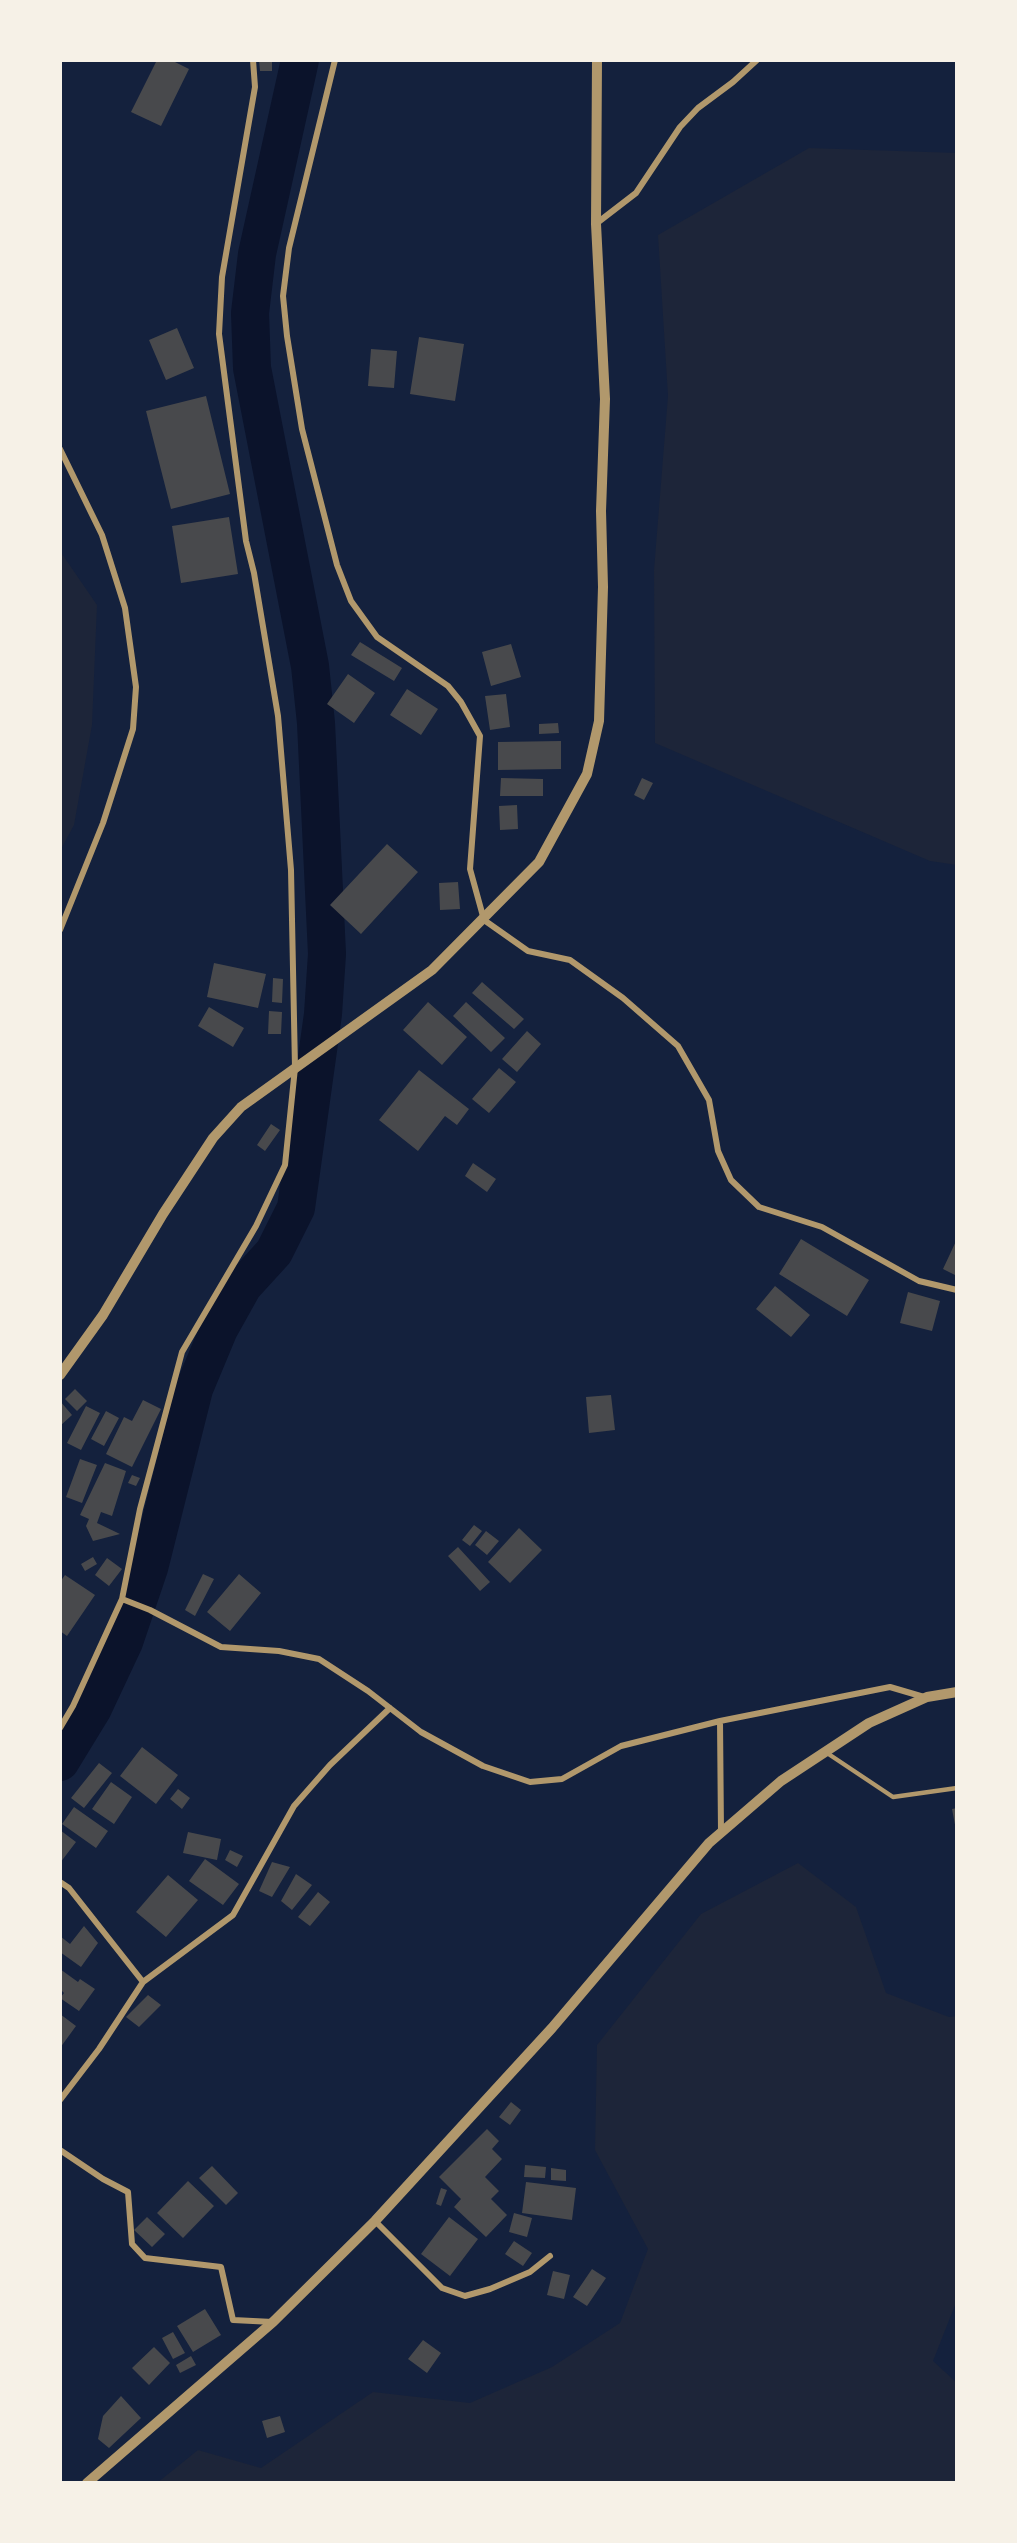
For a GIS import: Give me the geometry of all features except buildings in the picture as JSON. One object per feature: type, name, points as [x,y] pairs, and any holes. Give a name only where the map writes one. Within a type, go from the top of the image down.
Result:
[{"type":"street","points":[[60,1728],[124,1600],[140,1509],[182,1352],[256,1226],[285,1165],[295,1068],[291,870],[278,716],[254,573],[246,541],[219,334],[222,277],[255,87],[253,60]]},
{"type":"street","points":[[335,60],[289,248],[283,296],[287,336],[303,429],[337,565],[351,601],[377,637],[448,686],[461,702],[480,736],[470,869],[484,920],[528,951],[570,960],[622,998],[678,1046],[708,1100],[718,1151],[731,1180],[759,1207],[822,1227],[919,1281],[957,1290]]},
{"type":"street","points":[[60,1375],[103,1315],[213,1138],[241,1107],[432,970],[484,920],[539,862],[587,774],[599,721],[603,587],[601,511],[605,399],[596,224],[597,60]]},
{"type":"street","points":[[596,224],[636,193],[680,127],[698,108],[733,82],[757,60]]},
{"type":"street","points":[[60,449],[105,546],[125,608],[136,687],[134,729],[103,823],[60,930]]},
{"type":"street","points":[[124,1600],[150,1610],[221,1647],[279,1651],[319,1659],[421,1732],[483,1766],[530,1782],[562,1779],[621,1746],[720,1721],[890,1687],[927,1697]]},
{"type":"street","points":[[87,2483],[273,2322],[375,2221],[552,2028],[709,1843],[721,1832],[781,1781],[869,1723],[927,1697],[957,1692]]},
{"type":"street","points":[[60,2100],[99,2049],[143,1982],[232,1915],[294,1806],[330,1765],[390,1708]]},
{"type":"street","points":[[720,1721],[721,1832]]},
{"type":"street","points":[[60,1882],[76,1897],[143,1982]]},
{"type":"street","points":[[60,2150],[128,2192],[132,2244],[145,2258],[221,2267],[233,2320],[273,2322]]},
{"type":"street","points":[[375,2221],[442,2288],[465,2296],[490,2289],[530,2272],[550,2256]]},
{"type":"lane","points":[[825,1752],[893,1797],[957,1788]]},
{"type":"shaded area","points":[[809,148],[957,153],[957,865],[930,861],[655,743],[654,570],[668,396],[658,235]]},
{"type":"shaded area","points":[[60,551],[97,605],[92,725],[74,825],[60,851]]},
{"type":"shaded area","points":[[798,1863],[856,1907],[886,1993],[949,2017],[957,2016],[957,2300],[933,2361],[957,2383],[957,2483],[157,2483],[198,2450],[261,2468],[373,2392],[470,2403],[552,2367],[620,2323],[648,2249],[595,2150],[597,2045],[701,1914]]},
{"type":"waterway","points":[[60,1762],[93,1708],[124,1642],[149,1568],[194,1389],[219,1329],[243,1286],[274,1252],[296,1208],[323,1014],[327,954],[316,723],[310,666],[252,368],[250,313],[257,254],[300,60]]}]
